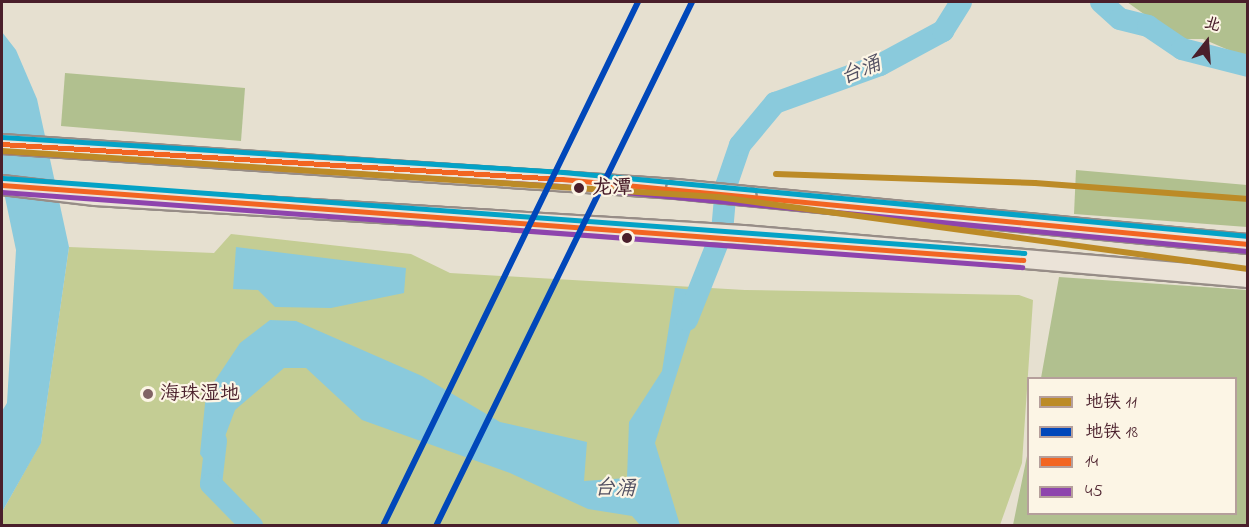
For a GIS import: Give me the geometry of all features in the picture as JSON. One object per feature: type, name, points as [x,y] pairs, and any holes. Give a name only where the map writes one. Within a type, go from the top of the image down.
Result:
[{"type":"highway","points":[[2,144],[71,146],[676,189],[1248,244]]},
{"type":"highway","points":[[2,185],[70,193],[743,235],[1248,278]]},
{"type":"green space","points":[[1127,2],[1247,2],[1247,58],[1203,39],[1179,39]]},
{"type":"green space","points":[[65,73],[245,88],[241,141],[61,126]]},
{"type":"green space","points":[[1076,170],[1247,185],[1247,227],[1074,214]]},
{"type":"green space","points":[[231,234],[411,254],[450,273],[745,290],[1019,295],[1033,300],[1022,463],[1000,525],[2,526],[2,512],[41,442],[69,247],[214,253]]},
{"type":"green space","points":[[1059,277],[1247,290],[1247,525],[1013,525],[1027,456],[1027,515],[1237,515],[1237,377],[1041,377]]},
{"type":"water","points":[[2,32],[16,50],[37,99],[69,247],[41,443],[2,512],[2,411],[7,403],[16,250],[2,183]]},
{"type":"water","points":[[236,247],[406,268],[404,293],[331,308],[275,307],[258,290],[233,289]]},
{"type":"water","points":[[675,288],[703,291],[655,443],[680,525],[640,525],[632,516],[588,509],[510,473],[362,420],[306,368],[284,368],[235,410],[212,471],[200,454],[206,394],[240,343],[270,320],[296,321],[422,376],[500,422],[587,442],[584,481],[627,478],[629,422],[662,371]]},
{"type":"waterway","name":"台涌","points":[[687,320],[722,232],[726,186],[740,145],[775,103],[880,65],[943,31],[961,2]]},
{"type":"waterway","points":[[1101,2],[1120,19],[1148,26],[1182,49],[1248,66]]},
{"type":"waterway","name":"台涌","points":[[216,441],[211,484],[252,526]]},
{"type":"metro line","name":"18","points":[[383,526],[638,2]]},
{"type":"metro line","name":"18","points":[[436,526],[692,2]]},
{"type":"metro line","name":"11","points":[[2,151],[718,197],[1248,269]]},
{"type":"metro line","name":"11","points":[[776,174],[1035,183],[1248,199]]},
{"type":"transit line","points":[[2,137],[563,172],[1248,236]]},
{"type":"transit line","name":"14","points":[[2,144],[562,179],[1248,244]]},
{"type":"transit line","name":"45","points":[[2,151],[561,186],[1247,251]]},
{"type":"transit line","points":[[3,178],[1024,253]]},
{"type":"transit line","name":"14","points":[[2,185],[1023,260]]},
{"type":"transit line","name":"45","points":[[2,192],[1022,267]]},
{"type":"place","name":"龙潭","points":[[579,188]]},
{"type":"place","name":"海珠湿地","points":[[148,394]]}]
